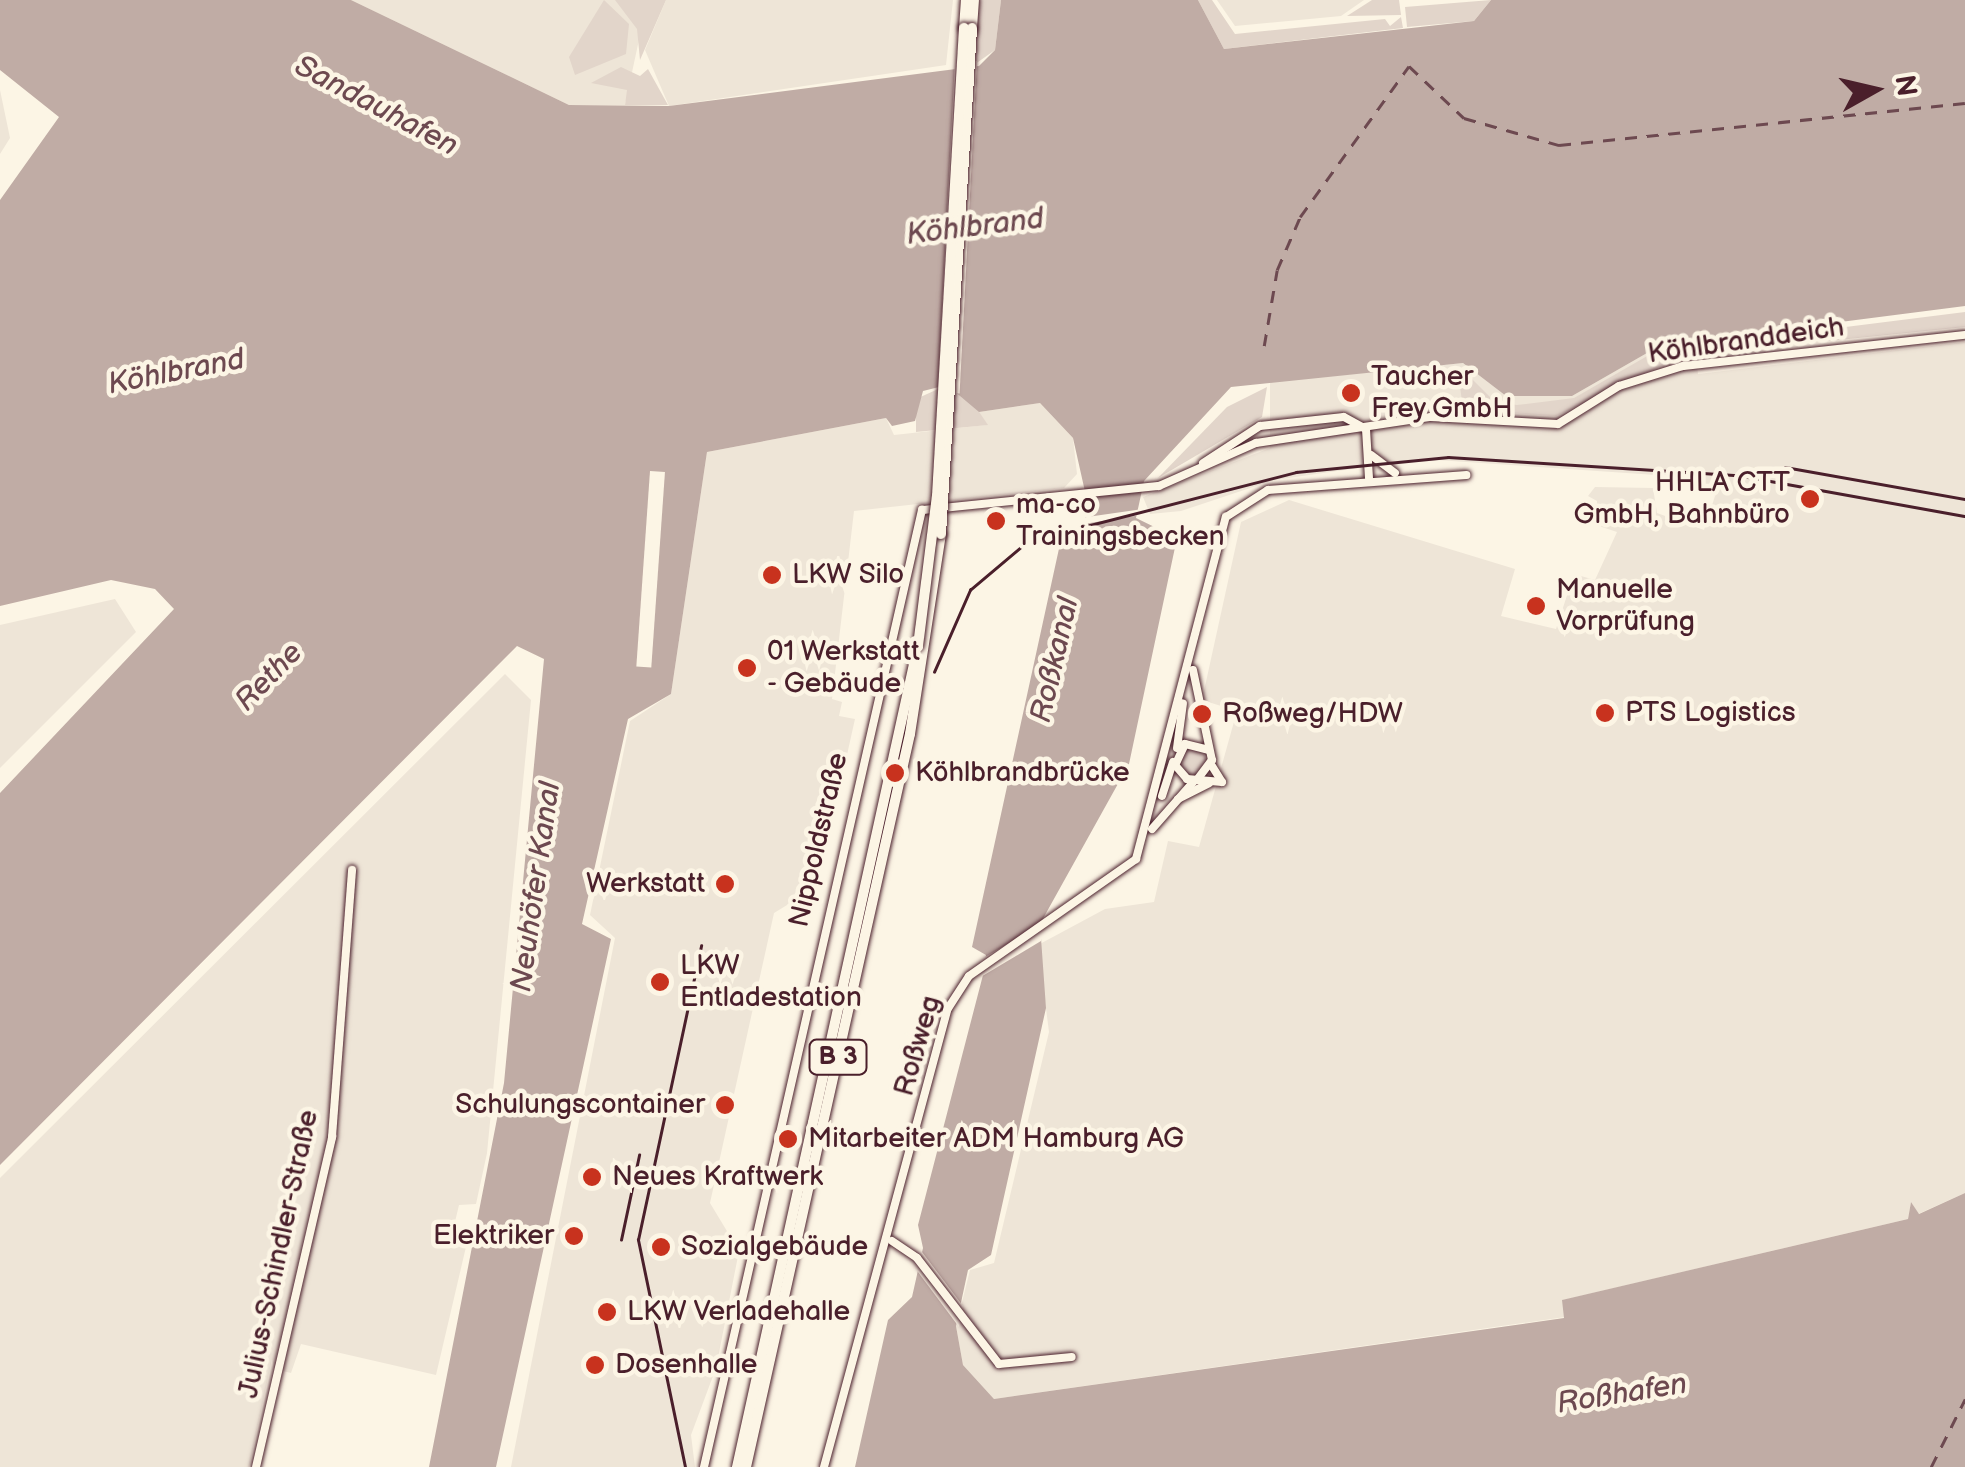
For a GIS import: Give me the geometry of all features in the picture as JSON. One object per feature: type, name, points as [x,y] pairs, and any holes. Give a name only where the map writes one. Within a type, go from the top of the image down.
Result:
[{"type":"main road","name":"B 3","points":[[737,1467],[924,609],[966,0]]},
{"type":"main road","name":"B 3","points":[[746,1467],[926,646],[945,496],[974,0]]},
{"type":"street","name":"Köhlbranddeich","points":[[917,516],[938,504],[1148,487],[1193,473],[1256,443],[1439,416],[1558,424],[1619,386],[1683,366],[1965,335]]},
{"type":"street","name":"Köhlbranddeich","points":[[1193,473],[1260,426],[1344,417],[1366,429]]},
{"type":"street","points":[[1366,429],[1369,478]]},
{"type":"street","points":[[1368,451],[1401,475]]},
{"type":"street","name":"Roßweg","points":[[1148,834],[1184,693],[1214,550],[1232,509],[1268,490],[1401,475],[1466,475]]},
{"type":"street","name":"Nippoldstraße","points":[[704,1467],[917,516]]},
{"type":"street","name":"Roßweg","points":[[1172,802],[1209,783],[1222,782],[1212,765],[1193,701],[1194,646]]},
{"type":"street","name":"Roßweg","points":[[1153,816],[1175,757],[1184,693]]},
{"type":"street","points":[[1209,783],[1180,775],[1175,757],[1192,742],[1211,754]]},
{"type":"street","name":"Roßweg","points":[[824,1467],[852,1344],[892,1241],[946,1010],[979,969],[1044,931],[1118,880],[1172,802],[1212,765]]},
{"type":"street","name":"Julius-Schindler-Straße","points":[[256,1467],[332,1137],[352,870]]},
{"type":"street","points":[[892,1241],[918,1258],[961,1318],[1006,1366],[1072,1357]]},
{"type":"shaded area","points":[[351,0],[626,0],[640,35],[625,105],[569,105]]},
{"type":"shaded area","points":[[604,0],[629,24],[626,54],[575,75],[569,57]]},
{"type":"shaded area","points":[[615,0],[666,0],[640,60],[637,29]]},
{"type":"shaded area","points":[[666,0],[953,0],[946,65],[669,106],[645,50]]},
{"type":"shaded area","points":[[979,0],[1001,0],[995,50],[971,67]]},
{"type":"shaded area","points":[[1198,0],[1212,0],[1235,34],[1385,19],[1390,26],[1401,17],[1403,28],[1224,49]]},
{"type":"shaded area","points":[[1217,0],[1364,0],[1341,16],[1235,26]]},
{"type":"shaded area","points":[[1372,0],[1399,0],[1401,15],[1347,16]]},
{"type":"shaded area","points":[[1491,0],[1474,21],[1407,27],[1405,7]]},
{"type":"shaded area","points":[[621,67],[640,76],[648,69],[668,105],[625,105],[627,90],[591,83]]},
{"type":"shaded area","points":[[0,90],[10,138],[0,154]]},
{"type":"shaded area","points":[[1965,312],[1965,327],[1682,356],[1556,416],[1463,410],[1459,378],[1379,376],[1462,369],[1495,402],[1517,405],[1574,398],[1656,351]]},
{"type":"shaded area","points":[[1694,341],[1698,374],[1965,342],[1965,1193],[1918,1214],[1911,1202],[1908,1219],[1563,1300],[1565,1317],[994,1399],[963,1365],[956,1326],[970,1270],[994,1263],[1049,1032],[1038,945],[1105,909],[1154,902],[1168,841],[1199,847],[1237,711],[1202,700],[1241,522],[1289,500],[1515,569],[1501,616],[1556,629],[1574,574],[1595,580],[1617,532],[1596,525],[1597,501],[1588,496],[1595,487],[1653,488],[1657,513],[1704,530],[1715,496],[1700,478],[1422,459],[1274,480],[1181,511],[1150,514],[1143,497],[1270,448],[1270,382],[1463,363],[1506,396],[1572,396],[1661,345]]},
{"type":"shaded area","points":[[947,385],[967,394],[988,425],[916,432],[916,399]]},
{"type":"shaded area","points":[[1267,387],[1262,417],[1158,478],[1227,407]]},
{"type":"shaded area","points":[[1040,403],[1073,438],[1077,474],[1064,488],[854,511],[832,699],[842,702],[839,716],[855,719],[813,907],[792,902],[774,913],[710,1203],[739,1251],[716,1368],[691,1435],[695,1467],[511,1467],[615,938],[590,915],[630,721],[671,694],[707,452],[886,418],[894,435],[986,425],[979,412]]},
{"type":"shaded area","points":[[115,599],[136,632],[0,768],[0,625]]},
{"type":"shaded area","points":[[505,674],[531,700],[487,1153],[476,1204],[459,1205],[454,1226],[469,1234],[436,1375],[301,1344],[291,1373],[274,1369],[272,1359],[249,1467],[0,1467],[0,1178]]},
{"type":"shaded area","points":[[1193,749],[1202,753],[1206,762],[1202,771],[1193,775],[1184,771],[1180,762],[1184,753]]},
{"type":"water","points":[[0,0],[351,0],[569,105],[669,106],[979,66],[995,50],[1001,0],[1198,0],[1224,49],[1474,21],[1491,0],[1965,0],[1965,306],[1661,345],[1572,396],[1506,396],[1463,363],[1231,387],[1144,481],[1136,518],[1177,538],[1129,764],[1040,924],[1046,1008],[991,1255],[968,1270],[956,1326],[963,1365],[994,1399],[1564,1318],[1562,1300],[1908,1219],[1911,1202],[1919,1214],[1965,1193],[1965,1467],[855,1467],[888,1320],[912,1297],[923,1248],[918,1225],[983,975],[986,955],[972,947],[1060,544],[1083,526],[1088,505],[1073,438],[1040,403],[979,412],[947,385],[923,391],[915,421],[892,426],[886,418],[707,452],[671,694],[628,719],[582,924],[611,939],[496,1467],[429,1467],[504,1083],[544,659],[517,646],[0,1165],[0,793],[174,609],[155,589],[111,580],[0,606],[0,200],[59,117],[0,70]]},
{"type":"pier","points":[[955,60],[977,61],[960,394],[938,392]]},
{"type":"pier","points":[[650,471],[665,472],[651,668],[636,667]]},
{"type":"pier","points":[[1143,509],[1141,515],[1077,525],[1080,518]]},
{"type":"pier","points":[[1045,922],[1041,941],[979,978],[980,960]]},
{"type":"pier","points":[[919,1248],[963,1306],[959,1327],[915,1268]]},
{"type":"ferry route","points":[[1264,346],[1277,270],[1300,217],[1409,66],[1464,118],[1559,145],[1965,103]]},
{"type":"ferry route","points":[[1931,1467],[1965,1399]]},
{"type":"railway","points":[[934,672],[970,590],[1028,541],[1296,472],[1448,457],[1737,475],[1965,516]]},
{"type":"railway","points":[[1785,467],[1965,499]]},
{"type":"railway","points":[[685,1467],[638,1240],[701,946]]},
{"type":"railway","points":[[621,1240],[639,1155]]},
{"type":"place","name":"Taucher Frey GmbH","points":[[1351,393]]},
{"type":"place","name":"HHLA CTT GmbH, Bahnbüro","points":[[1810,499]]},
{"type":"place","name":"ma-co Trainingsbecken","points":[[996,521]]},
{"type":"place","name":"LKW Silo","points":[[772,575]]},
{"type":"place","name":"Manuelle Vorprüfung","points":[[1536,606]]},
{"type":"place","name":"01 Werkstatt - Gebäude","points":[[747,668]]},
{"type":"place","name":"PTS Logistics","points":[[1605,713]]},
{"type":"place","name":"Roßweg/HDW","points":[[1202,714]]},
{"type":"place","name":"Köhlbrandbrücke","points":[[895,773]]},
{"type":"place","name":"Werkstatt","points":[[725,884]]},
{"type":"place","name":"LKW Entladestation","points":[[660,982]]},
{"type":"place","name":"Schulungscontainer","points":[[725,1105]]},
{"type":"place","name":"Mitarbeiter ADM Hamburg AG","points":[[788,1139]]},
{"type":"place","name":"Neues Kraftwerk","points":[[592,1177]]},
{"type":"place","name":"Elektriker","points":[[574,1236]]},
{"type":"place","name":"Sozialgebäude","points":[[661,1247]]},
{"type":"place","name":"LKW Verladehalle","points":[[607,1312]]},
{"type":"place","name":"Dosenhalle","points":[[595,1365]]},
{"type":"water label","name":"Sandauhafen","points":[[376,106]]},
{"type":"water label","name":"Köhlbrand","points":[[975,227]]},
{"type":"water label","name":"Köhlbrand","points":[[176,372]]},
{"type":"water label","name":"Roßkanal","points":[[1055,660]]},
{"type":"water label","name":"Rethe","points":[[269,677]]},
{"type":"water label","name":"Neuhöfer Kanal","points":[[536,887]]},
{"type":"water label","name":"Roßhafen","points":[[1622,1394]]}]
